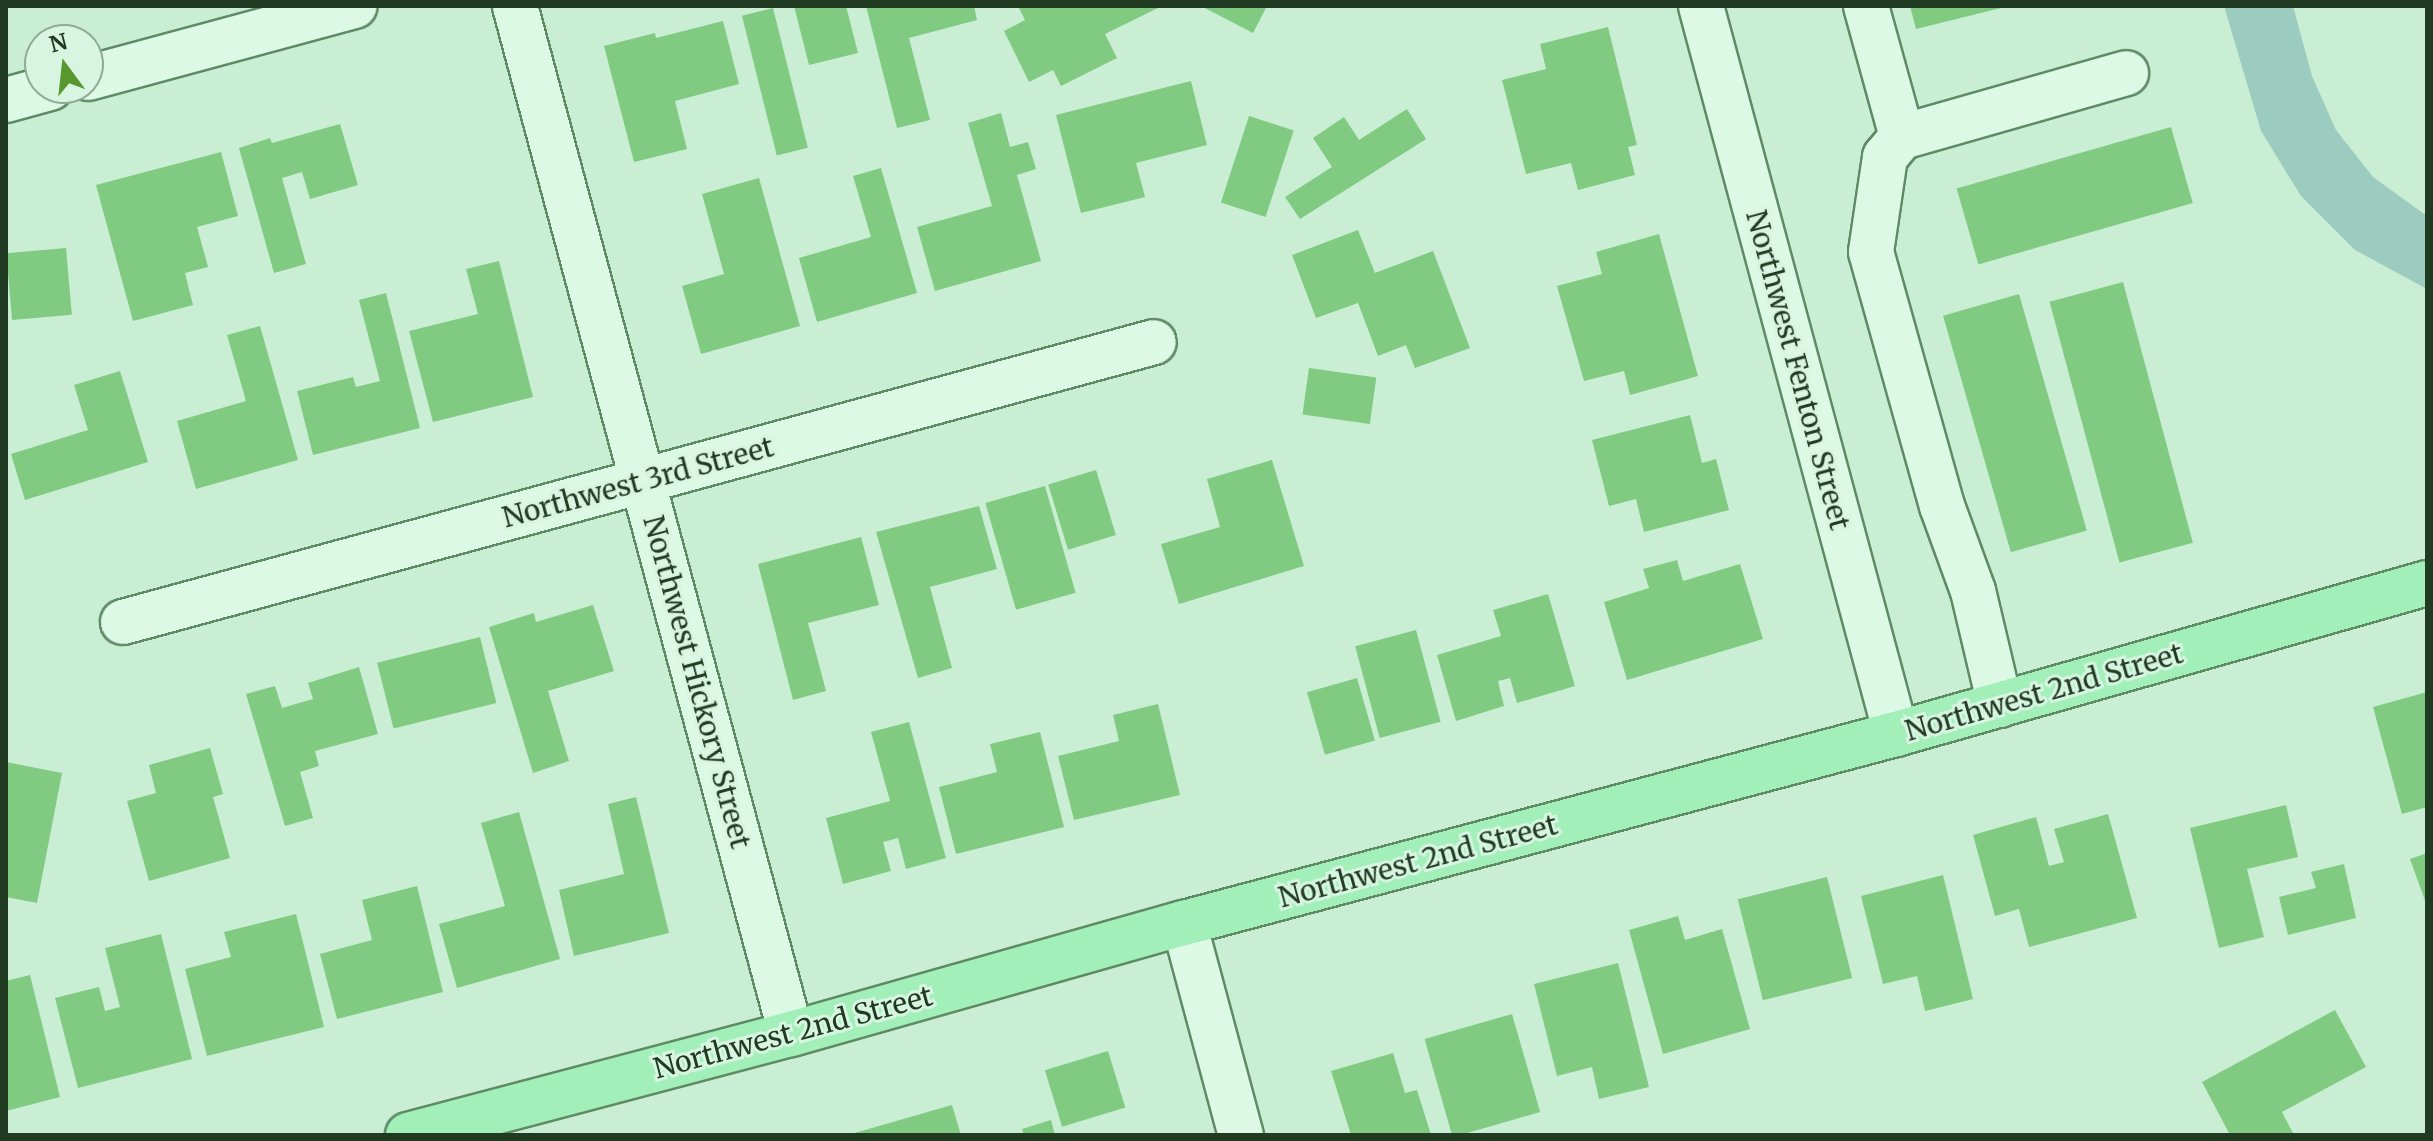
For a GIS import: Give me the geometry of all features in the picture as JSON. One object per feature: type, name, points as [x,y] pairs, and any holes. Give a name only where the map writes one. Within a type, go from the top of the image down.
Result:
[{"type":"main road","name":"Northwest 2nd Street","points":[[408,1135],[791,1034],[1184,923],[1896,734],[2427,583]]},
{"type":"street","points":[[104,74],[354,6]]},
{"type":"street","name":"Northwest Hickory Street","points":[[515,6],[791,1034]]},
{"type":"street","name":"Northwest Fenton Street","points":[[1701,6],[1896,734]]},
{"type":"street","points":[[1866,6],[1902,137]]},
{"type":"street","points":[[2000,705],[1973,591],[1942,506],[1871,252],[1885,157],[1902,137],[2126,73]]},
{"type":"street","name":"Northwest 3rd Street","points":[[123,622],[1154,342]]},
{"type":"street","points":[[1184,923],[1241,1135]]},
{"type":"shaded area","points":[[2224,6],[2293,6],[2312,76],[2336,130],[2373,177],[2427,216],[2427,289],[2355,250],[2301,196],[2261,131]]},
{"type":"building","points":[[794,6],[846,6],[858,53],[809,65]]},
{"type":"building","points":[[866,6],[974,6],[977,20],[909,38],[930,120],[897,128]]},
{"type":"building","points":[[1018,6],[1162,6],[1105,34],[1117,58],[1061,86],[1053,70],[1029,82],[1004,31],[1025,20]]},
{"type":"building","points":[[1201,6],[1267,6],[1253,33]]},
{"type":"building","points":[[1910,6],[2005,6],[2005,7],[1916,29]]},
{"type":"building","points":[[773,8],[808,148],[777,155],[742,16]]},
{"type":"building","points":[[723,21],[739,84],[675,101],[687,149],[634,162],[604,46],[655,33],[656,38]]},
{"type":"building","points":[[1608,27],[1637,145],[1628,147],[1635,175],[1578,190],[1571,163],[1526,174],[1502,80],[1546,69],[1540,44]]},
{"type":"building","points":[[1191,81],[1207,145],[1136,163],[1145,197],[1081,213],[1056,115]]},
{"type":"building","points":[[1407,109],[1426,139],[1300,219],[1285,197],[1332,167],[1313,138],[1344,117],[1359,140]]},
{"type":"building","points":[[1001,113],[1010,147],[1028,142],[1036,169],[1017,175],[1041,261],[935,291],[917,227],[992,206],[968,123]]},
{"type":"building","points":[[1249,116],[1294,131],[1266,217],[1221,203]]},
{"type":"building","points":[[340,124],[358,185],[310,199],[302,172],[282,178],[306,264],[274,273],[239,148],[270,138],[272,143]]},
{"type":"building","points":[[2171,127],[2193,203],[1978,264],[1957,188]]},
{"type":"building","points":[[221,152],[238,216],[197,227],[208,267],[185,273],[193,305],[133,321],[96,185]]},
{"type":"building","points":[[881,168],[917,293],[817,322],[799,258],[871,237],[853,176]]},
{"type":"building","points":[[759,178],[800,326],[701,354],[682,286],[724,274],[702,194]]},
{"type":"building","points":[[1358,230],[1375,273],[1433,251],[1470,348],[1415,368],[1406,345],[1378,356],[1358,303],[1316,318],[1292,255]]},
{"type":"building","points":[[1659,234],[1698,376],[1630,395],[1624,371],[1584,381],[1557,286],[1602,274],[1596,252]]},
{"type":"building","points":[[66,248],[72,315],[12,320],[6,253]]},
{"type":"building","points":[[499,261],[533,397],[433,422],[409,331],[478,314],[466,269]]},
{"type":"building","points":[[2123,282],[2193,543],[2119,562],[2050,302]]},
{"type":"building","points":[[386,293],[420,428],[313,455],[297,391],[353,377],[356,387],[380,381],[359,300]]},
{"type":"building","points":[[2019,294],[2087,530],[2011,552],[1943,316]]},
{"type":"building","points":[[260,326],[298,460],[196,489],[177,421],[246,401],[227,335]]},
{"type":"building","points":[[1309,368],[1376,377],[1370,424],[1302,415]]},
{"type":"building","points":[[120,371],[148,462],[25,500],[11,454],[88,430],[74,385]]},
{"type":"building","points":[[1690,415],[1702,463],[1716,459],[1729,510],[1644,532],[1636,499],[1609,506],[1592,440]]},
{"type":"building","points":[[1272,460],[1304,566],[1179,604],[1161,544],[1220,527],[1207,479]]},
{"type":"building","points":[[1096,470],[1116,535],[1068,550],[1048,485]]},
{"type":"building","points":[[1045,486],[1076,593],[1016,610],[985,503]]},
{"type":"building","points":[[979,506],[997,569],[930,587],[952,668],[918,678],[876,532]]},
{"type":"building","points":[[861,537],[879,605],[808,623],[826,691],[793,700],[758,564]]},
{"type":"building","points":[[1677,560],[1683,581],[1740,564],[1763,639],[1627,680],[1604,602],[1649,588],[1643,569]]},
{"type":"building","points":[[1548,594],[1575,686],[1517,703],[1510,678],[1498,681],[1504,706],[1456,721],[1437,655],[1501,636],[1493,610]]},
{"type":"building","points":[[593,605],[614,671],[548,691],[569,761],[533,773],[489,627],[534,613],[536,622]]},
{"type":"building","points":[[1416,630],[1441,722],[1380,738],[1355,646]]},
{"type":"building","points":[[480,637],[496,703],[394,729],[377,663]]},
{"type":"building","points":[[359,667],[378,734],[315,751],[319,766],[300,772],[313,818],[285,826],[246,694],[275,686],[282,708],[313,699],[308,683]]},
{"type":"building","points":[[1357,678],[1375,740],[1325,755],[1307,692]]},
{"type":"building","points":[[2427,692],[2427,807],[2402,814],[2373,707]]},
{"type":"building","points":[[1158,704],[1180,795],[1074,820],[1058,756],[1119,741],[1113,715]]},
{"type":"building","points":[[909,722],[946,858],[906,869],[898,838],[883,842],[891,871],[843,884],[826,818],[890,801],[871,732]]},
{"type":"building","points":[[1040,732],[1064,827],[956,854],[939,787],[997,772],[990,744]]},
{"type":"building","points":[[210,748],[223,794],[213,797],[230,858],[149,881],[127,801],[156,793],[149,765]]},
{"type":"building","points":[[6,762],[62,773],[37,903],[6,897]]},
{"type":"building","points":[[636,797],[669,933],[574,956],[559,890],[624,874],[608,804]]},
{"type":"building","points":[[2286,805],[2298,857],[2247,869],[2264,937],[2219,948],[2190,828]]},
{"type":"building","points":[[519,812],[560,959],[457,988],[439,924],[505,906],[481,823]]},
{"type":"building","points":[[2108,814],[2137,918],[2029,947],[2019,909],[1995,916],[1973,835],[2036,817],[2049,866],[2064,862],[2054,829]]},
{"type":"building","points":[[2427,853],[2427,906],[2410,859]]},
{"type":"building","points":[[2344,864],[2356,918],[2288,935],[2279,897],[2316,888],[2311,872]]},
{"type":"building","points":[[1943,875],[1973,999],[1925,1011],[1917,976],[1883,984],[1861,896]]},
{"type":"building","points":[[1827,877],[1852,978],[1763,1000],[1738,899]]},
{"type":"building","points":[[417,886],[443,992],[337,1019],[320,954],[372,940],[362,900]]},
{"type":"building","points":[[296,914],[324,1027],[207,1056],[185,969],[231,957],[224,932]]},
{"type":"building","points":[[1678,916],[1685,940],[1722,929],[1750,1029],[1663,1054],[1629,930]]},
{"type":"building","points":[[161,934],[192,1059],[78,1088],[55,998],[99,987],[105,1011],[120,1007],[105,948]]},
{"type":"building","points":[[1618,963],[1649,1087],[1599,1099],[1592,1067],[1557,1076],[1534,984]]},
{"type":"building","points":[[30,975],[60,1097],[6,1111],[6,981]]},
{"type":"building","points":[[2335,1010],[2366,1067],[2282,1112],[2294,1135],[2230,1135],[2202,1082]]},
{"type":"building","points":[[1512,1014],[1540,1112],[1452,1135],[1425,1039]]},
{"type":"building","points":[[1108,1051],[1125,1107],[1062,1127],[1045,1070]]},
{"type":"building","points":[[1393,1053],[1405,1093],[1417,1090],[1431,1135],[1351,1135],[1331,1071]]},
{"type":"building","points":[[952,1105],[961,1135],[851,1135],[851,1134]]},
{"type":"building","points":[[1051,1120],[1055,1135],[1024,1135],[1022,1129]]}]
